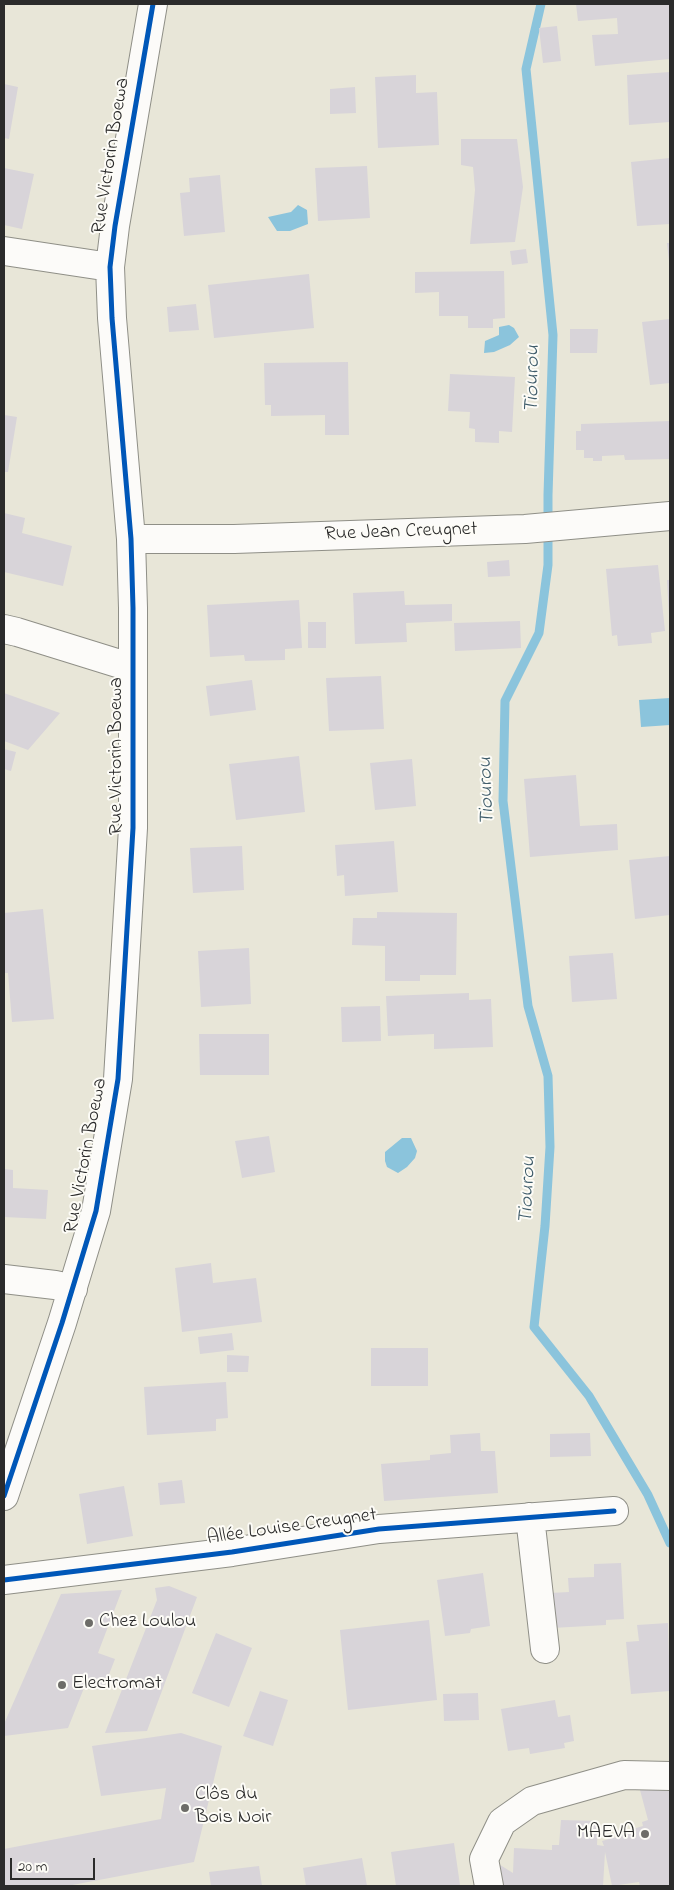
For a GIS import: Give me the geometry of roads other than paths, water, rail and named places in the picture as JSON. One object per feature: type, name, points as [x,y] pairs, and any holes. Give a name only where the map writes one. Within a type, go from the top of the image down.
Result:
[{"type":"street","name":"Rue Victorin Boewa","points":[[4,1496],[73,1289],[96,1211],[118,1079],[133,828],[133,668],[131,540],[112,318],[110,267],[115,226],[153,4]]},
{"type":"street","points":[[4,251],[110,267]]},
{"type":"street","name":"Rue Jean Creugnet","points":[[131,540],[234,539],[525,529],[670,516]]},
{"type":"street","points":[[4,629],[133,668]]},
{"type":"street","points":[[4,1279],[55,1284],[73,1289]]},
{"type":"street","name":"Allée Louise Creugnet","points":[[4,1580],[232,1552],[379,1530],[614,1511]]},
{"type":"street","points":[[530,1517],[545,1649]]},
{"type":"street","points":[[489,1886],[484,1860],[502,1822],[532,1801],[624,1775],[670,1776]]},
{"type":"water","points":[[298,205],[307,210],[308,224],[290,231],[277,231],[268,217],[291,212]]},
{"type":"water","points":[[509,325],[514,328],[519,337],[510,345],[494,352],[484,353],[485,341],[499,335],[499,327]]},
{"type":"water","points":[[670,698],[670,725],[641,727],[639,700]]},
{"type":"water","points":[[402,1138],[411,1138],[417,1151],[415,1158],[398,1173],[387,1167],[385,1152]]},
{"type":"waterway","name":"Tiourou","points":[[541,4],[526,69],[553,335],[548,495],[548,565],[539,633],[505,701],[503,801],[528,1006],[548,1076],[550,1147],[545,1226],[534,1327],[589,1396],[648,1495],[670,1543]]},
{"type":"place","name":"Chez Loulou","points":[[89,1623]]},
{"type":"place","name":"Electromat","points":[[62,1685]]},
{"type":"place","name":"Clôs du Bois Noir","points":[[185,1808]]},
{"type":"place","name":"MAEVA","points":[[645,1834]]}]
